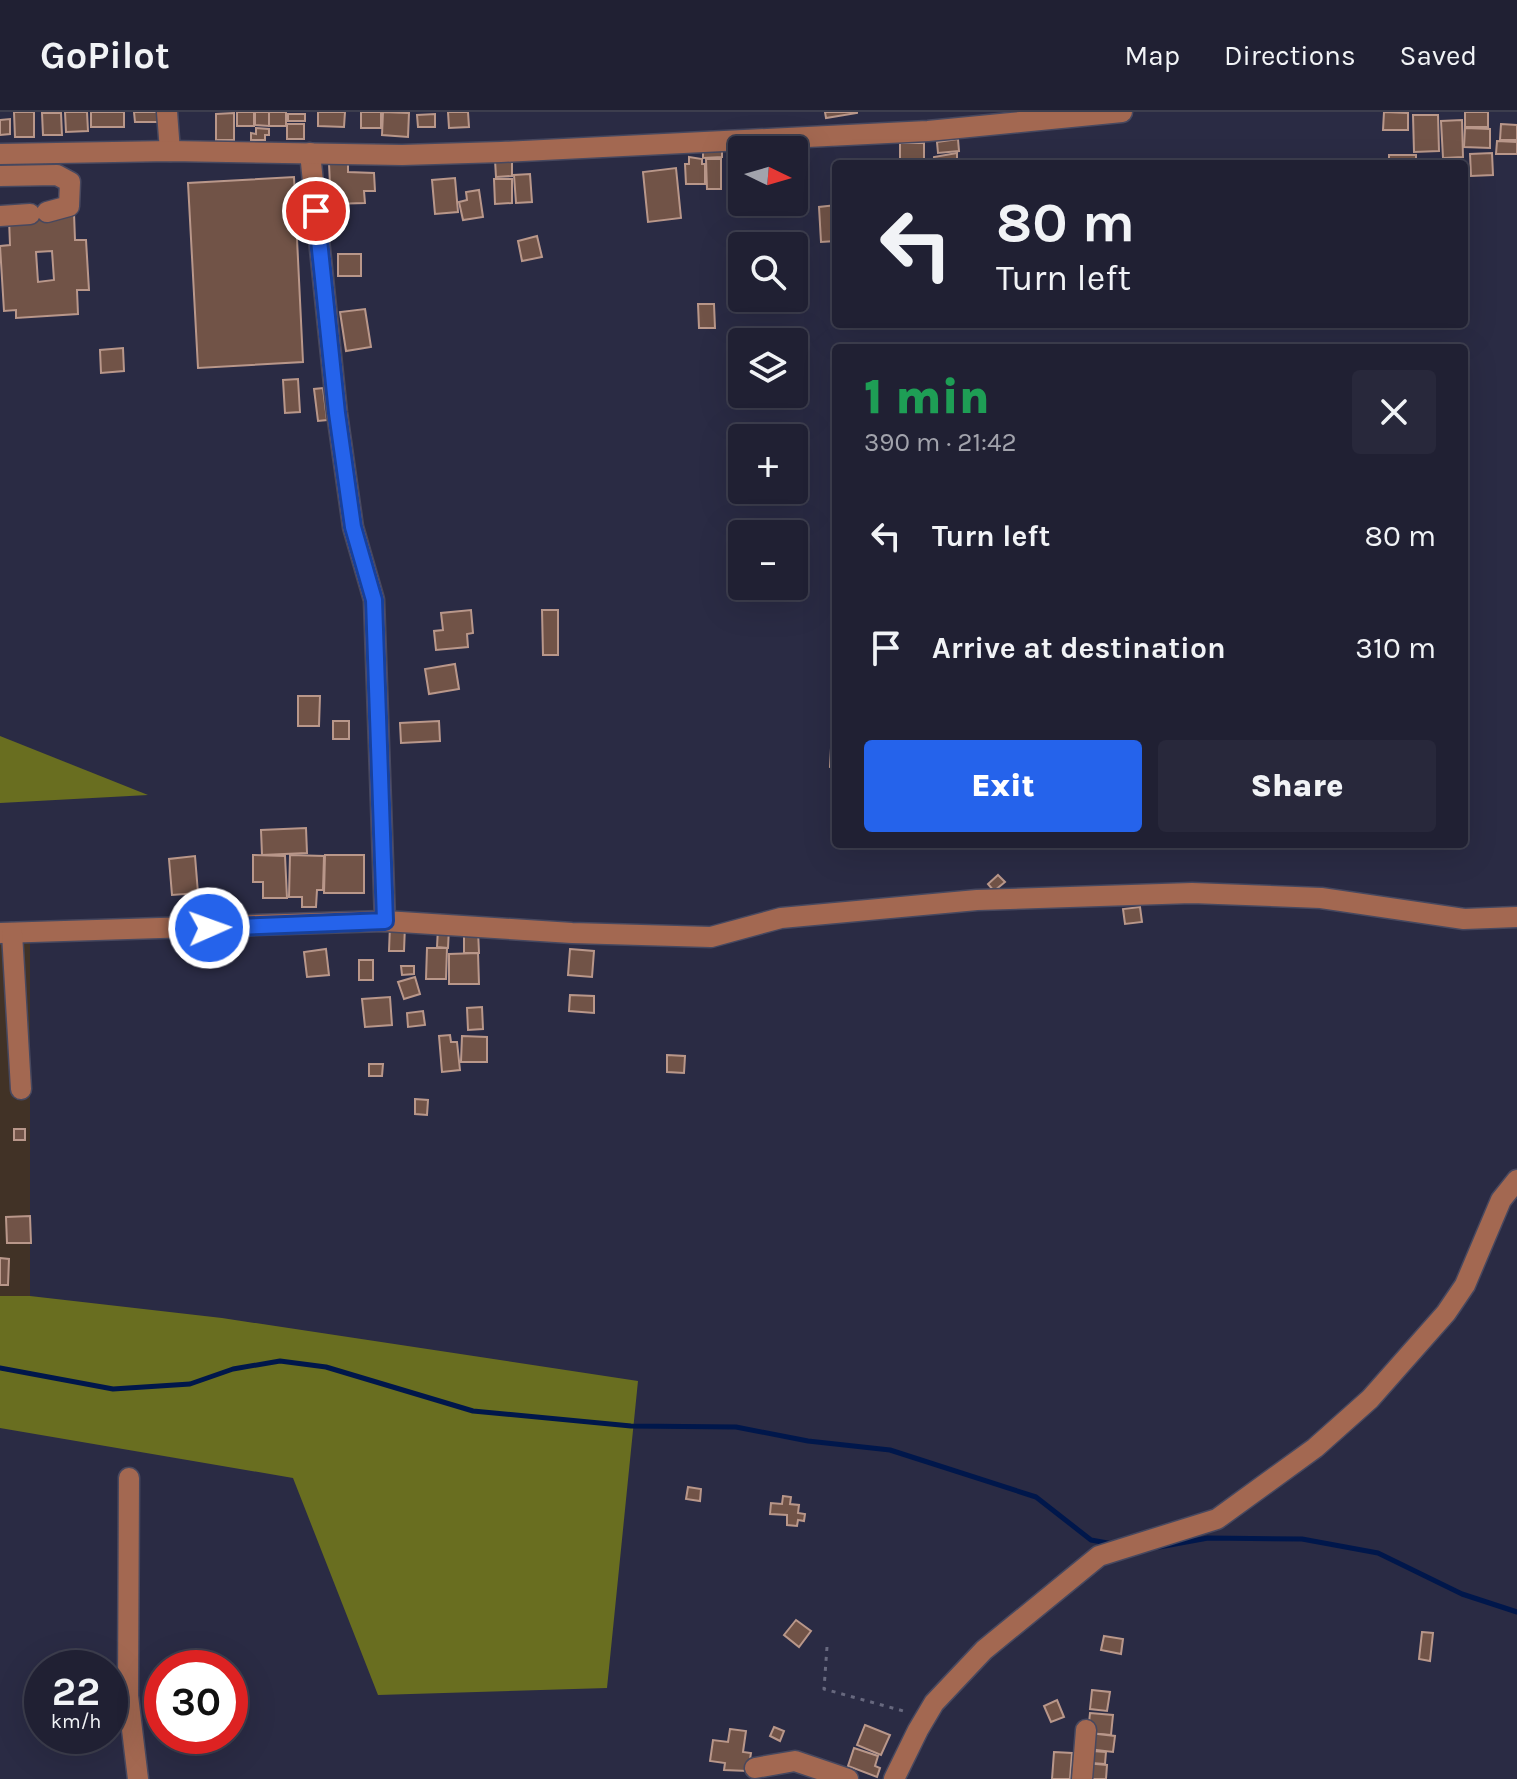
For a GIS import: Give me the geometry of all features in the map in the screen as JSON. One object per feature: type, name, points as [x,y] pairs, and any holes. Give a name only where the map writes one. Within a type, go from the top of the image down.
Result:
[{"type":"street","points":[[167,112],[170,151]]},
{"type":"street","points":[[0,154],[170,151],[402,155],[501,152],[928,131],[1122,112]]},
{"type":"street","points":[[310,153],[353,527],[374,600],[385,921]]},
{"type":"street","points":[[0,176],[57,175],[70,182],[69,206],[39,213],[0,216]]},
{"type":"street","points":[[21,1089],[6,933],[385,921],[572,933],[711,937],[796,916],[977,900],[1192,893],[1321,898],[1464,919],[1517,917]]},
{"type":"street","points":[[894,1779],[934,1703],[984,1650],[1099,1556],[1217,1519],[1315,1448],[1370,1399],[1446,1313],[1465,1285],[1501,1200],[1517,1180]]},
{"type":"street","points":[[129,1478],[128,1696],[138,1779]]},
{"type":"street","points":[[1082,1779],[1086,1730]]},
{"type":"street","points":[[755,1768],[795,1761],[848,1779]]},
{"type":"path","points":[[827,1647],[824,1689],[926,1717]]},
{"type":"shaded area","points":[[0,934],[30,934],[30,1296],[0,1296]]},
{"type":"green space","points":[[0,736],[148,795],[0,803]]},
{"type":"green space","points":[[0,1296],[30,1296],[222,1318],[638,1381],[607,1688],[378,1695],[293,1478],[0,1428]]},
{"type":"building","points":[[14,112],[34,112],[34,137],[15,137]]},
{"type":"building","points":[[65,112],[87,112],[88,131],[66,132]]},
{"type":"building","points":[[91,112],[124,112],[124,127],[91,127]]},
{"type":"building","points":[[134,112],[159,112],[159,122],[135,122]]},
{"type":"building","points":[[237,112],[254,112],[254,126],[237,126]]},
{"type":"building","points":[[255,112],[269,112],[269,126],[255,125]]},
{"type":"building","points":[[269,112],[286,112],[286,126],[269,126]]},
{"type":"building","points":[[318,112],[345,112],[344,127],[318,126]]},
{"type":"building","points":[[361,112],[381,112],[381,128],[361,128]]},
{"type":"building","points":[[383,112],[409,113],[408,137],[382,135]]},
{"type":"building","points":[[448,112],[468,112],[469,127],[449,128]]},
{"type":"building","points":[[825,112],[857,112],[857,113],[826,118]]},
{"type":"building","points":[[1384,112],[1408,113],[1408,130],[1383,130]]},
{"type":"building","points":[[1465,112],[1488,112],[1488,127],[1465,127]]},
{"type":"building","points":[[42,113],[61,113],[62,135],[43,135]]},
{"type":"building","points":[[234,113],[234,140],[216,140],[216,114]]},
{"type":"building","points":[[288,114],[305,114],[305,121],[288,121]]},
{"type":"building","points":[[435,114],[435,127],[418,127],[417,115]]},
{"type":"building","points":[[1413,115],[1438,115],[1439,151],[1414,152]]},
{"type":"building","points":[[10,119],[10,134],[0,135],[0,120]]},
{"type":"building","points":[[1462,120],[1463,157],[1443,158],[1441,121]]},
{"type":"building","points":[[287,124],[304,124],[304,139],[287,139]]},
{"type":"building","points":[[1501,124],[1517,125],[1517,140],[1500,140]]},
{"type":"building","points":[[256,128],[269,129],[265,140],[251,140],[251,133],[256,134]]},
{"type":"building","points":[[1465,128],[1490,129],[1490,148],[1464,147]]},
{"type":"building","points":[[958,139],[959,151],[938,153],[937,142]]},
{"type":"building","points":[[1497,141],[1517,142],[1517,154],[1496,154]]},
{"type":"building","points":[[900,143],[924,143],[924,160],[900,160]]},
{"type":"building","points":[[722,148],[722,157],[703,158],[703,149]]},
{"type":"building","points":[[957,153],[957,160],[934,160],[934,157]]},
{"type":"building","points":[[1492,153],[1493,175],[1471,176],[1470,154]]},
{"type":"building","points":[[1389,155],[1416,155],[1416,160],[1389,160]]},
{"type":"building","points":[[689,157],[702,159],[702,164],[705,164],[705,184],[686,184],[685,164],[689,164]]},
{"type":"building","points":[[706,159],[721,159],[721,189],[707,189]]},
{"type":"building","points":[[495,160],[512,160],[512,176],[496,177]]},
{"type":"building","points":[[348,163],[348,172],[374,173],[375,191],[364,191],[365,203],[331,204],[329,164]]},
{"type":"building","points":[[676,168],[681,218],[648,222],[643,172]]},
{"type":"building","points":[[530,174],[532,202],[516,203],[514,175]]},
{"type":"building","points":[[294,177],[303,362],[198,368],[188,183]]},
{"type":"building","points":[[455,178],[458,212],[435,214],[432,180]]},
{"type":"building","points":[[494,179],[512,179],[512,203],[495,204]]},
{"type":"building","points":[[479,190],[483,217],[463,220],[459,202],[467,200],[466,192]]},
{"type":"building","points":[[832,205],[832,241],[821,242],[819,207]]},
{"type":"building","points":[[74,213],[75,240],[86,240],[89,290],[77,290],[78,314],[16,318],[16,310],[4,311],[0,246],[10,245],[9,219]],"holes":[[[52,251],[54,280],[38,282],[36,252]]]},
{"type":"building","points":[[537,236],[542,257],[522,261],[518,241]]},
{"type":"building","points":[[338,254],[361,254],[361,276],[338,276]]},
{"type":"building","points":[[698,304],[714,304],[715,328],[699,328]]},
{"type":"building","points":[[365,309],[371,347],[346,351],[340,312]]},
{"type":"building","points":[[123,348],[124,371],[101,373],[100,350]]},
{"type":"building","points":[[298,379],[300,412],[285,413],[283,380]]},
{"type":"building","points":[[323,388],[327,420],[318,421],[314,389]]},
{"type":"building","points":[[471,610],[473,633],[467,634],[468,647],[436,650],[434,631],[443,630],[441,613]]},
{"type":"building","points":[[542,610],[558,610],[558,655],[543,655]]},
{"type":"building","points":[[455,664],[459,689],[429,694],[425,669]]},
{"type":"building","points":[[298,696],[320,696],[319,726],[298,726]]},
{"type":"building","points":[[333,721],[349,721],[349,739],[333,739]]},
{"type":"building","points":[[439,721],[440,741],[401,743],[400,723]]},
{"type":"building","points":[[306,828],[307,853],[262,855],[261,830]]},
{"type":"building","points":[[253,855],[285,856],[287,898],[263,898],[263,882],[253,882]]},
{"type":"building","points":[[290,855],[324,856],[323,890],[317,890],[316,907],[302,907],[302,897],[289,897]]},
{"type":"building","points":[[325,855],[364,855],[364,893],[324,893]]},
{"type":"building","points":[[195,856],[198,893],[172,895],[169,859]]},
{"type":"building","points":[[998,875],[1005,882],[994,891],[988,884]]},
{"type":"building","points":[[1140,907],[1142,922],[1125,924],[1123,909]]},
{"type":"building","points":[[390,925],[405,925],[404,951],[389,951]]},
{"type":"building","points":[[438,928],[449,928],[448,948],[437,947]]},
{"type":"building","points":[[464,930],[478,930],[479,953],[464,953]]},
{"type":"building","points":[[427,948],[447,948],[446,979],[426,979]]},
{"type":"building","points":[[326,949],[329,975],[307,977],[304,952]]},
{"type":"building","points":[[570,949],[594,951],[592,977],[568,975]]},
{"type":"building","points":[[478,953],[479,984],[449,984],[449,954]]},
{"type":"building","points":[[359,960],[373,960],[373,980],[359,980]]},
{"type":"building","points":[[401,966],[414,966],[414,974],[402,975]]},
{"type":"building","points":[[415,977],[420,994],[404,999],[398,982]]},
{"type":"building","points":[[570,995],[594,996],[594,1013],[569,1011]]},
{"type":"building","points":[[390,997],[392,1025],[365,1027],[362,999]]},
{"type":"building","points":[[482,1007],[483,1029],[468,1030],[467,1008]]},
{"type":"building","points":[[423,1011],[425,1025],[408,1027],[407,1013]]},
{"type":"building","points":[[450,1035],[451,1042],[457,1042],[460,1070],[442,1072],[439,1036]]},
{"type":"building","points":[[462,1036],[487,1037],[487,1062],[461,1062]]},
{"type":"building","points":[[667,1055],[685,1056],[684,1073],[667,1072]]},
{"type":"building","points":[[369,1064],[383,1064],[382,1076],[369,1076]]},
{"type":"building","points":[[415,1099],[428,1100],[427,1115],[415,1114]]},
{"type":"building","points":[[14,1129],[25,1129],[25,1140],[14,1140]]},
{"type":"building","points":[[30,1216],[31,1243],[7,1243],[6,1217]]},
{"type":"building","points":[[0,1258],[9,1259],[8,1285],[0,1285]]},
{"type":"building","points":[[688,1487],[701,1489],[700,1501],[686,1499]]},
{"type":"building","points":[[783,1496],[791,1497],[790,1504],[799,1505],[798,1513],[805,1514],[804,1521],[798,1520],[797,1526],[787,1525],[787,1515],[770,1514],[771,1503],[782,1504]]},
{"type":"building","points":[[796,1620],[811,1631],[799,1647],[784,1635]]},
{"type":"building","points":[[1422,1632],[1433,1633],[1430,1661],[1419,1659]]},
{"type":"building","points":[[1104,1636],[1123,1639],[1121,1654],[1101,1650]]},
{"type":"building","points":[[1092,1690],[1110,1692],[1107,1711],[1090,1709]]},
{"type":"building","points":[[1057,1700],[1064,1717],[1051,1722],[1044,1706]]},
{"type":"building","points":[[1090,1713],[1113,1715],[1111,1735],[1088,1733]]},
{"type":"building","points":[[865,1725],[890,1735],[881,1755],[857,1745]]},
{"type":"building","points":[[774,1727],[784,1731],[780,1741],[770,1736]]},
{"type":"building","points":[[730,1729],[746,1731],[743,1752],[751,1753],[748,1771],[724,1770],[725,1763],[710,1761],[713,1740],[728,1742]]},
{"type":"building","points":[[1089,1733],[1115,1736],[1113,1752],[1088,1749]]},
{"type":"building","points":[[854,1748],[878,1756],[875,1766],[880,1768],[877,1777],[848,1766]]},
{"type":"building","points":[[1092,1751],[1106,1752],[1105,1764],[1091,1763]]},
{"type":"building","points":[[1054,1752],[1072,1753],[1070,1779],[1052,1779]]},
{"type":"building","points":[[1085,1763],[1107,1765],[1106,1779],[1084,1779]]},
{"type":"waterway","points":[[0,1368],[113,1389],[190,1384],[233,1369],[280,1361],[326,1367],[473,1411],[631,1426],[736,1427],[808,1441],[890,1450],[1036,1497],[1091,1540],[1113,1544]]},
{"type":"waterway","points":[[1159,1547],[1208,1538],[1302,1539],[1378,1553],[1462,1594],[1517,1612]]},
{"type":"route","points":[[209,928],[385,921],[374,600],[353,527],[337,413],[316,211]]}]
